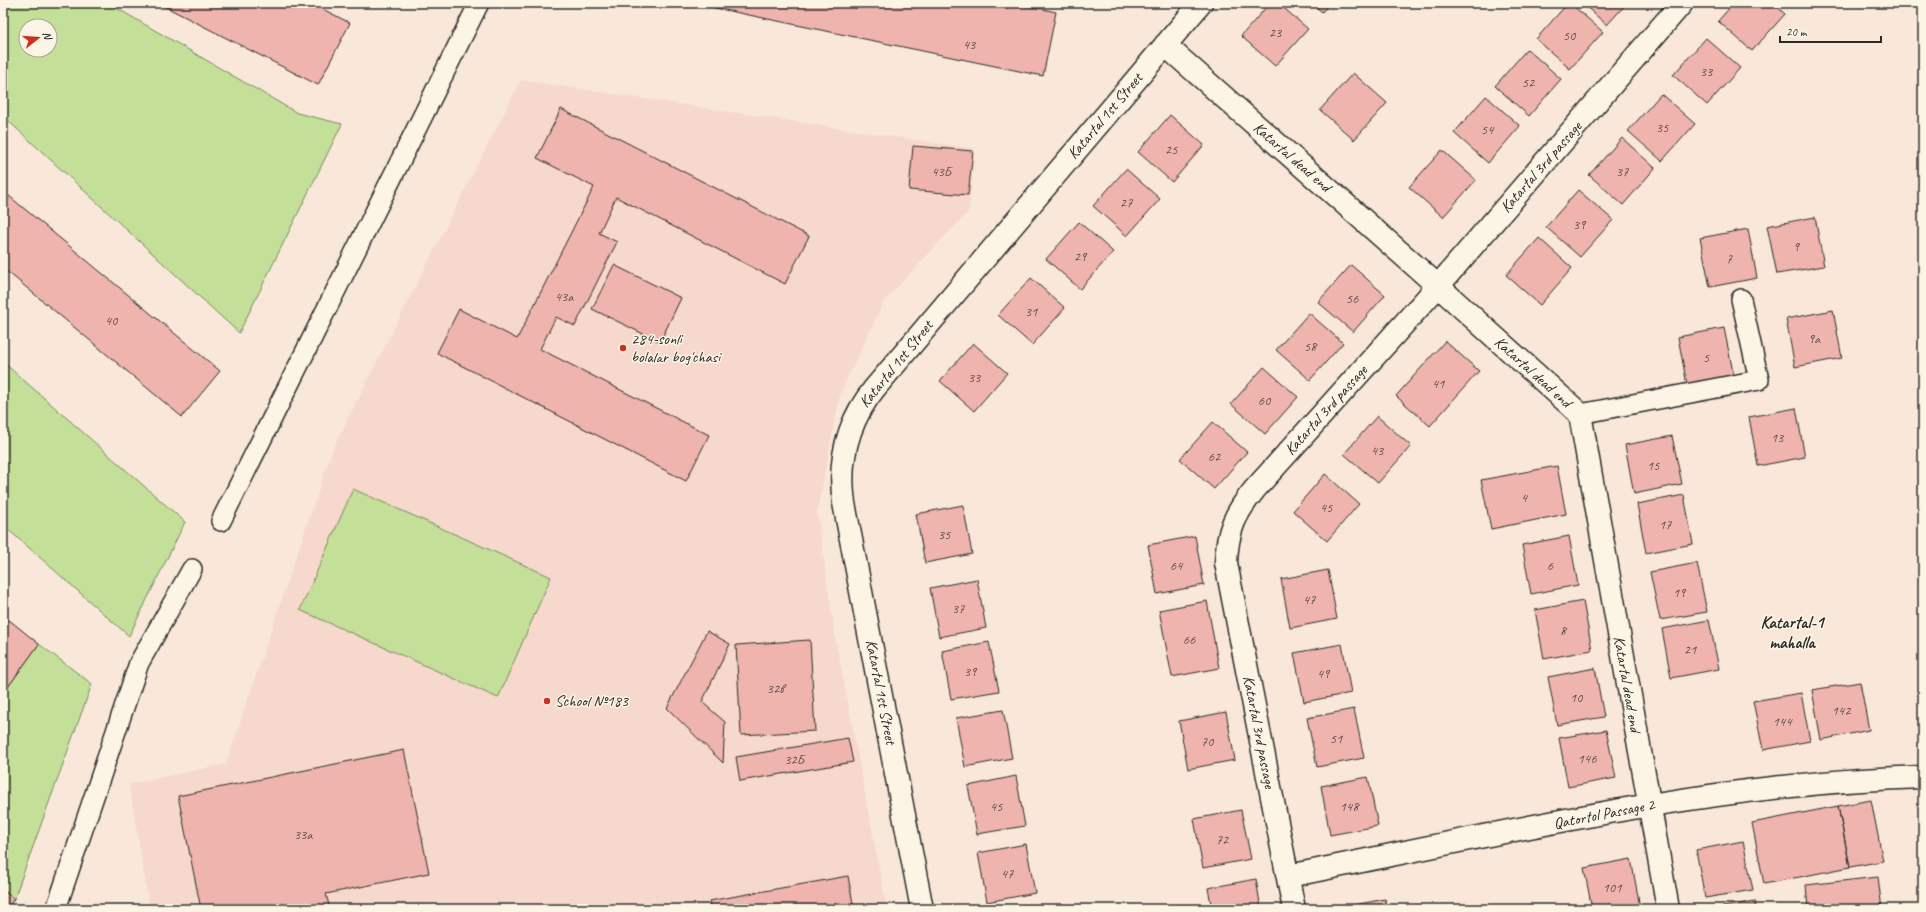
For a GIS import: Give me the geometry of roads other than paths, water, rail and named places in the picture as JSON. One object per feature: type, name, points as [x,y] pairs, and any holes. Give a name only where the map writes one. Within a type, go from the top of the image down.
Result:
[{"type":"street","name":"Katartal 3rd passage","points":[[1294,909],[1226,563],[1226,545],[1232,523],[1241,506],[1438,286],[1682,3]]},
{"type":"street","name":"Katartal 1st Street","points":[[922,909],[844,503],[842,476],[847,440],[852,422],[861,405],[874,389],[1165,45],[1194,5]]},
{"type":"street","name":"Katartal dead end","points":[[1165,45],[1438,286],[1580,414],[1648,804],[1668,909]]},
{"type":"street","name":"Qatortol Passage 2","points":[[1288,876],[1648,804],[1790,786],[1923,777]]},
{"type":"lane","points":[[221,521],[479,3]]},
{"type":"lane","points":[[1580,414],[1759,380],[1741,298]]},
{"type":"lane","points":[[56,909],[139,663],[192,569]]},
{"type":"place","name":"284-sonli bolalar bog'chasi","points":[[623,348]]},
{"type":"place","name":"School №183","points":[[547,701]]},
{"type":"district","name":"Katartal-1 mahalla","points":[[1792,632]]}]
